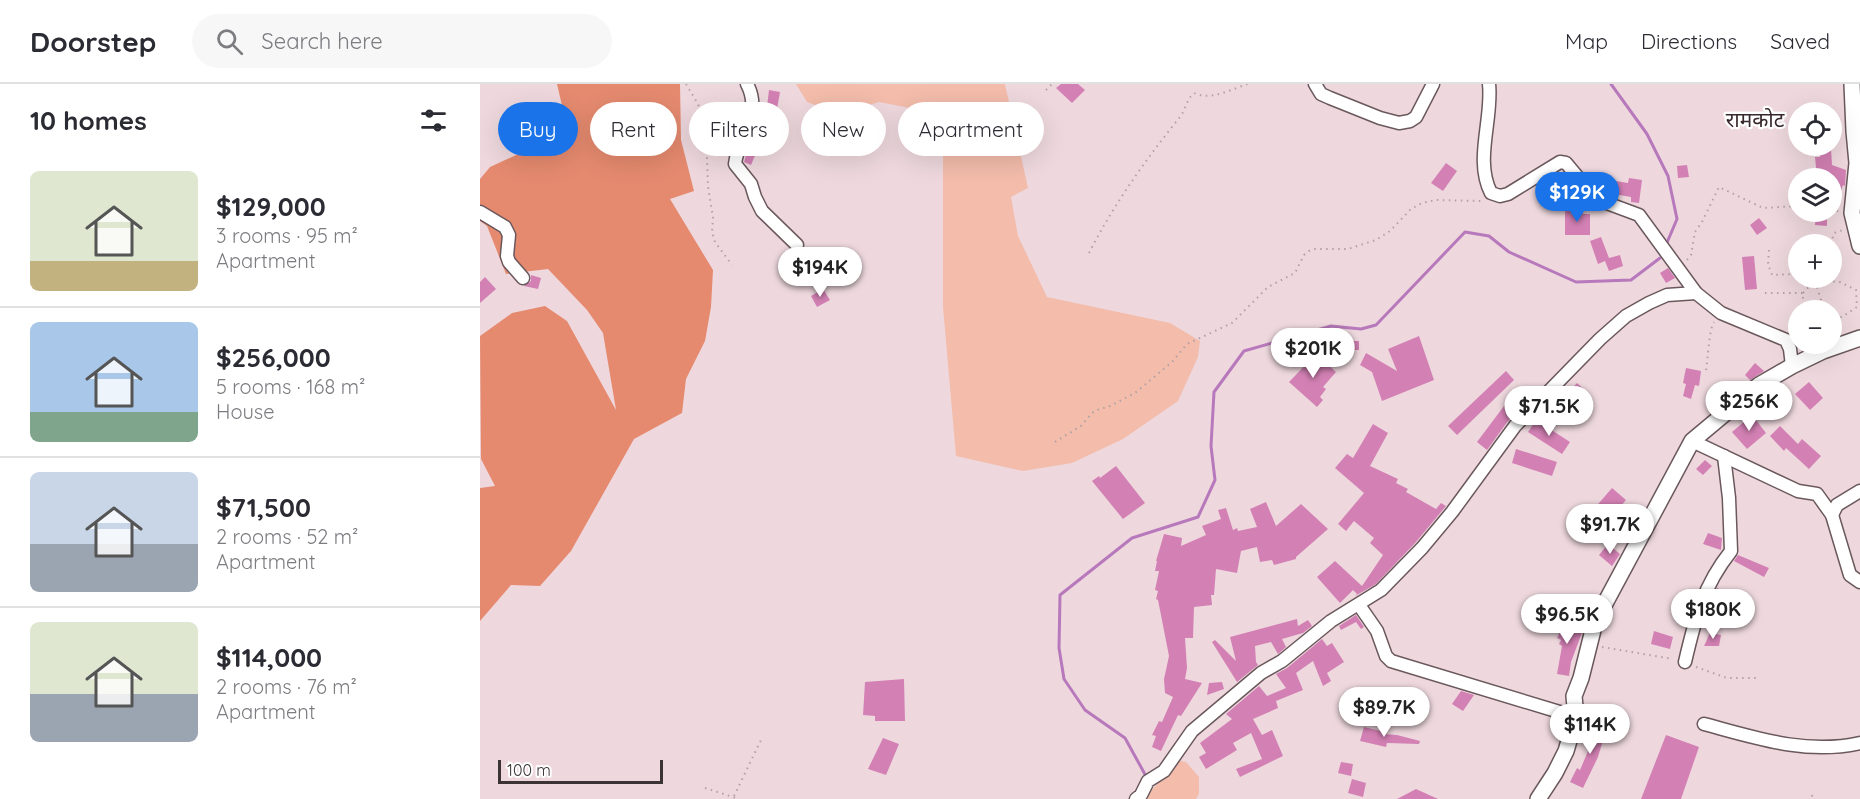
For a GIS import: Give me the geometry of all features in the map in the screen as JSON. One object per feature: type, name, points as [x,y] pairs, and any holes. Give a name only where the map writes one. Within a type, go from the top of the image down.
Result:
[{"type":"main road","points":[[1852,84],[1857,163],[1852,213],[1860,246]]},
{"type":"main road","points":[[1538,799],[1566,751],[1576,717],[1574,696],[1581,678],[1595,622],[1692,441],[1759,385],[1823,351],[1860,338]]},
{"type":"street","points":[[747,84],[751,91],[751,122],[738,150],[735,164],[752,184],[762,211],[797,245]]},
{"type":"street","points":[[1316,84],[1322,94],[1330,98],[1380,118],[1400,123],[1416,117],[1433,84]]},
{"type":"street","points":[[1489,84],[1484,150],[1485,171],[1491,193],[1500,196],[1508,194],[1560,162],[1566,163],[1596,199],[1639,215],[1696,293],[1721,313],[1786,340],[1790,349],[1792,366]]},
{"type":"street","points":[[480,212],[505,226],[509,235],[507,256],[523,278]]},
{"type":"street","points":[[1136,799],[1141,795],[1148,781],[1164,771],[1192,731],[1261,673],[1282,661],[1331,621],[1381,590],[1422,548],[1452,512],[1515,426],[1600,339],[1626,316],[1649,303],[1667,295],[1696,293]]},
{"type":"street","points":[[1692,441],[1798,491],[1817,494],[1832,515],[1850,575],[1860,582]]},
{"type":"street","points":[[1686,662],[1696,614],[1706,590],[1731,551],[1729,498],[1724,456]]},
{"type":"street","points":[[1832,515],[1837,505],[1860,491]]},
{"type":"street","points":[[1359,605],[1377,631],[1386,656],[1391,661],[1576,717]]},
{"type":"street","points":[[1704,724],[1763,740],[1798,746],[1826,748],[1860,743]]},
{"type":"path","points":[[686,84],[698,104],[706,128],[708,187],[713,217],[712,232],[715,242],[732,265]]},
{"type":"path","points":[[1046,90],[1052,84]]},
{"type":"path","points":[[1089,253],[1147,158],[1183,113],[1188,98],[1194,93],[1199,95],[1221,94],[1248,84]]},
{"type":"path","points":[[1679,269],[1691,255],[1695,231],[1702,222],[1719,187],[1763,208],[1788,207]]},
{"type":"path","points":[[1055,442],[1081,426],[1094,411],[1110,406],[1135,393],[1172,362],[1187,344],[1232,324],[1268,286],[1294,273],[1304,255],[1309,252],[1315,249],[1348,249],[1376,240],[1390,231],[1411,209],[1422,203],[1486,200],[1491,193]]},
{"type":"path","points":[[1834,234],[1854,228]]},
{"type":"path","points":[[1769,250],[1768,264],[1772,275],[1788,274]]},
{"type":"path","points":[[1842,283],[1856,290],[1857,307],[1842,317]]},
{"type":"path","points":[[1803,300],[1803,293],[1808,288]]},
{"type":"path","points":[[1765,293],[1803,293]]},
{"type":"path","points":[[1706,370],[1710,345],[1709,328],[1721,313]]},
{"type":"path","points":[[734,796],[761,740]]},
{"type":"path","points":[[705,788],[739,799]]},
{"type":"shaded area","points":[[557,84],[680,84],[681,140],[694,191],[670,199],[713,270],[711,307],[705,341],[686,379],[682,413],[634,439],[571,551],[540,586],[511,585],[480,621],[480,488],[495,486],[481,459],[480,336],[512,313],[545,306],[567,321],[616,410],[603,333],[587,310],[548,269],[506,274],[487,226],[480,221],[480,179],[490,167],[514,156],[578,156],[578,102],[561,102]]},
{"type":"shaded area","points":[[796,84],[1005,84],[1009,102],[898,102],[898,106],[886,102],[807,102]]},
{"type":"shaded area","points":[[943,156],[1021,156],[1028,188],[1011,197],[1018,236],[1047,297],[1170,323],[1200,341],[1198,357],[1178,401],[1123,439],[1072,463],[1023,471],[956,456],[943,307]]},
{"type":"shaded area","points":[[1177,760],[1186,762],[1199,777],[1199,794],[1196,799],[1141,799],[1152,790]]},
{"type":"building","points":[[1061,84],[1078,84],[1085,90],[1072,103],[1056,88]]},
{"type":"building","points":[[769,90],[780,92],[778,102],[768,102]]},
{"type":"building","points":[[746,156],[755,156],[751,165],[744,162]]},
{"type":"building","points":[[1831,156],[1832,165],[1840,168],[1816,168],[1815,157]]},
{"type":"building","points":[[1446,163],[1457,171],[1443,191],[1431,183]]},
{"type":"building","points":[[1687,165],[1689,177],[1678,178],[1677,166]]},
{"type":"building","points":[[1842,169],[1846,170],[1845,186],[1843,185],[1842,188]]},
{"type":"building","points":[[1629,178],[1642,180],[1639,203],[1631,202],[1631,197],[1614,194],[1616,181],[1628,183]]},
{"type":"building","points":[[1565,209],[1582,209],[1583,214],[1590,214],[1590,235],[1565,235]]},
{"type":"building","points":[[1759,218],[1767,228],[1757,235],[1750,225]]},
{"type":"building","points":[[1815,222],[1827,222],[1827,226],[1815,225]]},
{"type":"building","points":[[1601,237],[1609,258],[1620,255],[1623,266],[1609,271],[1605,261],[1598,264],[1590,241]]},
{"type":"building","points":[[1754,256],[1757,289],[1745,290],[1742,257]]},
{"type":"building","points":[[1668,268],[1675,278],[1666,283],[1660,273]]},
{"type":"building","points":[[531,275],[541,278],[538,289],[524,286],[531,281]]},
{"type":"building","points":[[485,277],[496,289],[480,303],[480,282]]},
{"type":"building","points":[[823,289],[830,300],[817,307],[811,296]]},
{"type":"building","points":[[1419,336],[1434,380],[1382,401],[1372,372],[1360,365],[1366,353],[1397,371],[1388,349]]},
{"type":"building","points":[[1321,341],[1359,341],[1359,350],[1321,350]]},
{"type":"building","points":[[1316,354],[1336,372],[1323,387],[1326,389],[1320,397],[1323,400],[1317,407],[1289,382]]},
{"type":"building","points":[[1755,363],[1764,371],[1750,380],[1745,375]]},
{"type":"building","points":[[1686,368],[1701,371],[1699,386],[1695,385],[1691,399],[1683,396]]},
{"type":"building","points":[[1506,371],[1514,380],[1457,435],[1448,426]]},
{"type":"building","points":[[1809,382],[1823,398],[1810,410],[1795,394]]},
{"type":"building","points":[[1577,383],[1587,392],[1578,402],[1568,393]]},
{"type":"building","points":[[1510,398],[1522,407],[1508,421],[1487,450],[1477,442]]},
{"type":"building","points":[[1752,415],[1766,433],[1747,449],[1732,432]]},
{"type":"building","points":[[1536,420],[1570,442],[1562,454],[1528,432]]},
{"type":"building","points":[[1373,424],[1388,433],[1370,466],[1398,479],[1396,483],[1408,489],[1406,492],[1436,509],[1441,503],[1446,506],[1376,584],[1355,596],[1357,594],[1353,590],[1340,603],[1317,577],[1335,561],[1362,586],[1383,555],[1370,543],[1374,538],[1354,521],[1346,531],[1338,524],[1364,493],[1335,468],[1347,454],[1353,458]]},
{"type":"building","points":[[1780,426],[1798,444],[1802,439],[1821,456],[1809,469],[1786,448],[1784,451],[1770,436]]},
{"type":"building","points":[[1516,449],[1557,462],[1552,476],[1512,463]]},
{"type":"building","points":[[1705,460],[1712,466],[1703,475],[1696,469]]},
{"type":"building","points":[[1116,466],[1145,503],[1123,519],[1092,481]]},
{"type":"building","points":[[1612,488],[1626,500],[1607,522],[1593,510]]},
{"type":"building","points":[[1266,502],[1276,526],[1301,504],[1328,529],[1296,559],[1274,565],[1272,560],[1260,562],[1257,547],[1241,551],[1237,573],[1216,569],[1214,595],[1211,595],[1212,605],[1194,607],[1193,638],[1185,638],[1187,668],[1185,679],[1202,683],[1181,716],[1178,715],[1161,751],[1152,747],[1156,736],[1152,735],[1159,721],[1162,722],[1173,697],[1165,693],[1164,679],[1169,656],[1156,599],[1158,591],[1155,590],[1159,571],[1155,571],[1156,561],[1164,534],[1182,538],[1181,546],[1206,535],[1202,526],[1221,519],[1218,510],[1226,508],[1233,530],[1257,527],[1250,509]]},
{"type":"building","points":[[1708,533],[1722,538],[1721,550],[1703,544]]},
{"type":"building","points":[[1608,544],[1620,554],[1612,566],[1599,555]]},
{"type":"building","points":[[1738,555],[1769,568],[1764,577],[1734,561]]},
{"type":"building","points":[[1717,588],[1726,592],[1718,621],[1705,618]]},
{"type":"building","points":[[1566,594],[1574,599],[1563,622],[1550,617]]},
{"type":"building","points":[[1356,615],[1364,627],[1361,629],[1356,622],[1341,630],[1339,626]]},
{"type":"building","points":[[1546,616],[1583,630],[1571,662],[1569,676],[1557,674],[1562,646],[1559,644],[1561,640],[1557,638],[1561,630]]},
{"type":"building","points":[[1297,619],[1298,626],[1308,620],[1312,626],[1303,633],[1282,639],[1286,647],[1278,654],[1271,642],[1255,646],[1258,665],[1237,682],[1212,642],[1215,640],[1236,661],[1230,637]]},
{"type":"building","points":[[1654,631],[1673,637],[1670,649],[1651,644]]},
{"type":"building","points":[[1710,633],[1721,635],[1719,646],[1704,646]]},
{"type":"building","points":[[1322,639],[1327,646],[1332,643],[1344,662],[1327,673],[1331,681],[1323,686],[1313,661],[1296,673],[1303,690],[1276,701],[1278,708],[1253,719],[1262,735],[1272,730],[1283,756],[1240,777],[1236,769],[1262,759],[1251,733],[1233,743],[1237,750],[1206,769],[1199,757],[1206,753],[1200,743],[1232,719],[1226,714],[1259,686],[1267,696],[1286,688],[1276,674],[1287,668]]},
{"type":"building","points":[[904,679],[905,721],[875,721],[875,716],[863,715],[865,682]]},
{"type":"building","points":[[1222,682],[1224,689],[1207,695],[1209,683]]},
{"type":"building","points":[[1461,691],[1474,695],[1463,711],[1452,704]]},
{"type":"building","points":[[1396,696],[1406,703],[1393,721],[1383,714]]},
{"type":"building","points":[[1589,725],[1606,730],[1598,757],[1583,788],[1570,782],[1577,768],[1580,770],[1591,744],[1584,742]]},
{"type":"building","points":[[1364,727],[1385,732],[1383,734],[1420,741],[1419,744],[1387,743],[1386,747],[1360,741]]},
{"type":"building","points":[[1666,735],[1699,747],[1681,799],[1641,799]]},
{"type":"building","points":[[883,738],[899,744],[886,775],[868,769]]},
{"type":"building","points":[[1341,762],[1353,764],[1351,776],[1338,773]]},
{"type":"building","points":[[1352,779],[1366,783],[1363,797],[1348,793]]},
{"type":"building","points":[[1416,789],[1438,799],[1397,799]]},
{"type":"waterway","points":[[1611,84],[1647,134],[1668,176],[1677,219],[1666,245]]},
{"type":"waterway","points":[[1147,778],[1125,738],[1085,710],[1064,679],[1059,648],[1060,595],[1132,538],[1198,517],[1215,480],[1211,446],[1214,392],[1244,351],[1331,326],[1361,329],[1376,325],[1465,232],[1489,236],[1509,252],[1576,282],[1631,280],[1660,258]]},
{"type":"district","name":"रामकोट","points":[[1755,119]]}]
